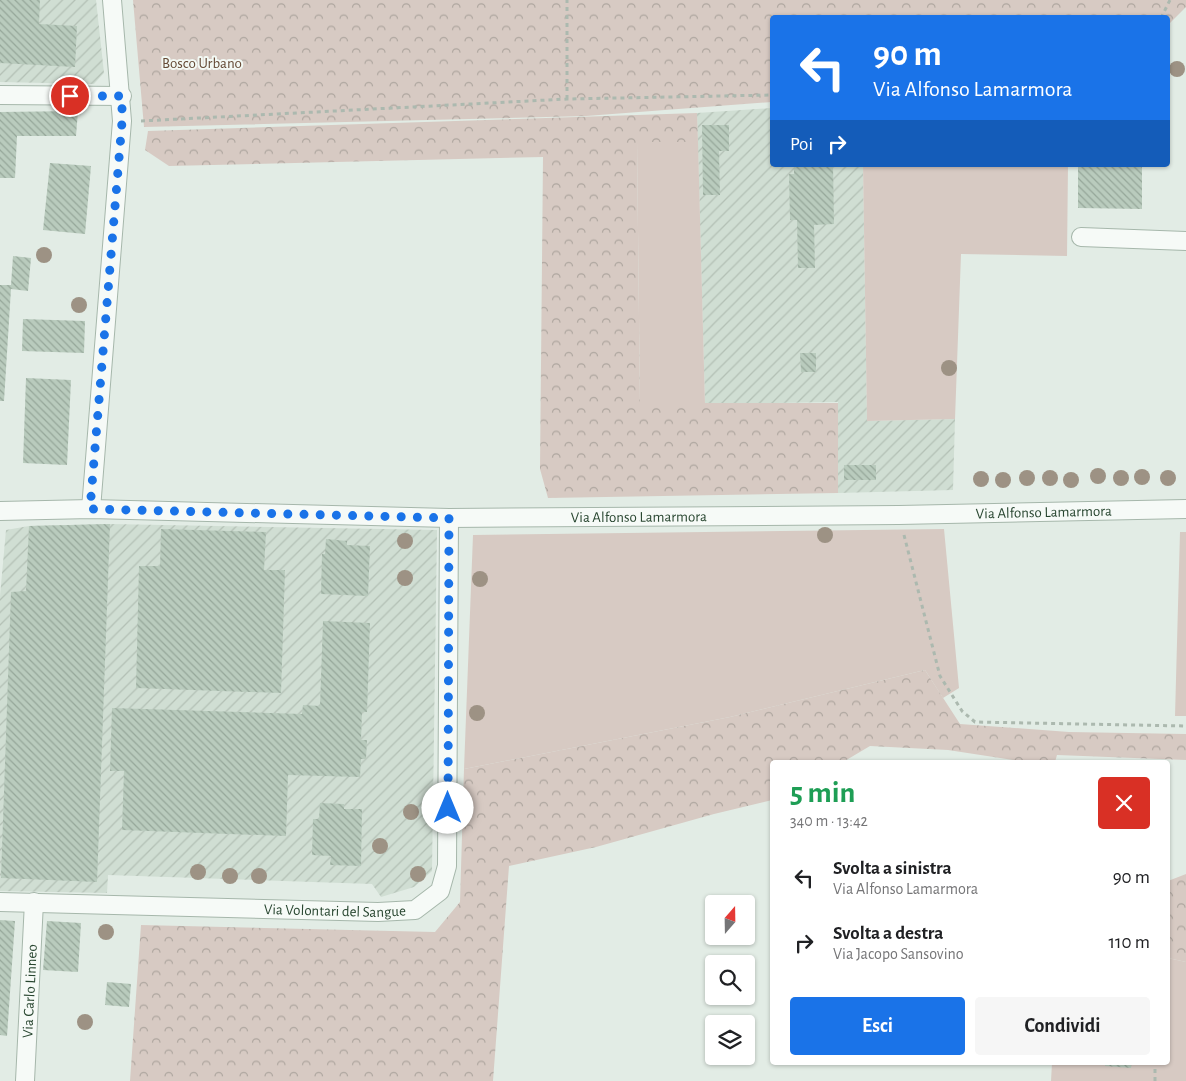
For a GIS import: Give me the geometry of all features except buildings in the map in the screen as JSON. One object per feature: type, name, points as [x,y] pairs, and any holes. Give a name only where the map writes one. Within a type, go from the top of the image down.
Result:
[{"type":"street","points":[[90,509],[122,122],[122,96],[112,0]]},
{"type":"street","points":[[0,95],[122,96]]},
{"type":"street","points":[[1081,237],[1186,241]]},
{"type":"street","name":"Via Alfonso Lamarmora","points":[[0,511],[90,509],[449,518],[899,515],[1186,509]]},
{"type":"street","name":"Via Volontari del Sangue","points":[[0,902],[378,912],[415,910],[440,891],[447,866],[449,518]]},
{"type":"street","name":"Via Carlo Linneo","points":[[25,1081],[34,902]]},
{"type":"path","points":[[567,0],[567,99]]},
{"type":"path","points":[[1162,15],[1170,0]]},
{"type":"path","points":[[122,122],[567,99],[770,95]]},
{"type":"path","points":[[899,515],[940,676],[962,711],[975,722],[1186,726]]},
{"type":"path","points":[[1154,1081],[1155,1065]]},
{"type":"shaded area","points":[[0,0],[96,0],[104,73],[94,84],[0,82]]},
{"type":"shaded area","points":[[770,108],[770,167],[863,167],[867,421],[955,419],[953,490],[838,493],[838,402],[705,404],[697,113]]},
{"type":"shaded area","points":[[110,524],[437,530],[432,871],[414,887],[381,897],[372,884],[108,875],[107,893],[0,891],[0,596],[6,530],[29,526]]},
{"type":"green space","name":"Bosco Urbano","points":[[133,0],[1186,0],[1186,7],[1170,23],[1170,15],[770,15],[770,102],[586,116],[144,127]]},
{"type":"green space","points":[[697,113],[698,142],[637,142],[640,403],[838,403],[838,493],[548,498],[540,469],[543,157],[169,166],[145,150],[148,131]]},
{"type":"green space","points":[[637,142],[698,142],[705,404],[640,404]]},
{"type":"green space","points":[[863,167],[1068,167],[1067,256],[961,254],[955,419],[867,421]]},
{"type":"green space","points":[[944,529],[959,688],[943,698],[925,670],[730,717],[464,769],[473,535]]},
{"type":"green space","points":[[1180,532],[1186,532],[1186,716],[1175,716]]},
{"type":"green space","points":[[925,670],[960,724],[1069,732],[1186,734],[1186,760],[1057,755],[1056,760],[1013,760],[948,750],[870,746],[846,760],[770,760],[770,800],[596,847],[509,866],[493,1081],[130,1081],[141,925],[435,932],[460,902],[464,769],[730,717]]},
{"type":"green space","points":[[1186,874],[1186,962],[1170,958],[1170,880]]},
{"type":"green space","points":[[1170,958],[1186,962],[1186,1081],[1051,1081],[1052,1065],[1170,1065]]},
{"type":"route","points":[[70,96],[122,96],[122,122],[90,509],[449,518],[448,808]]}]
